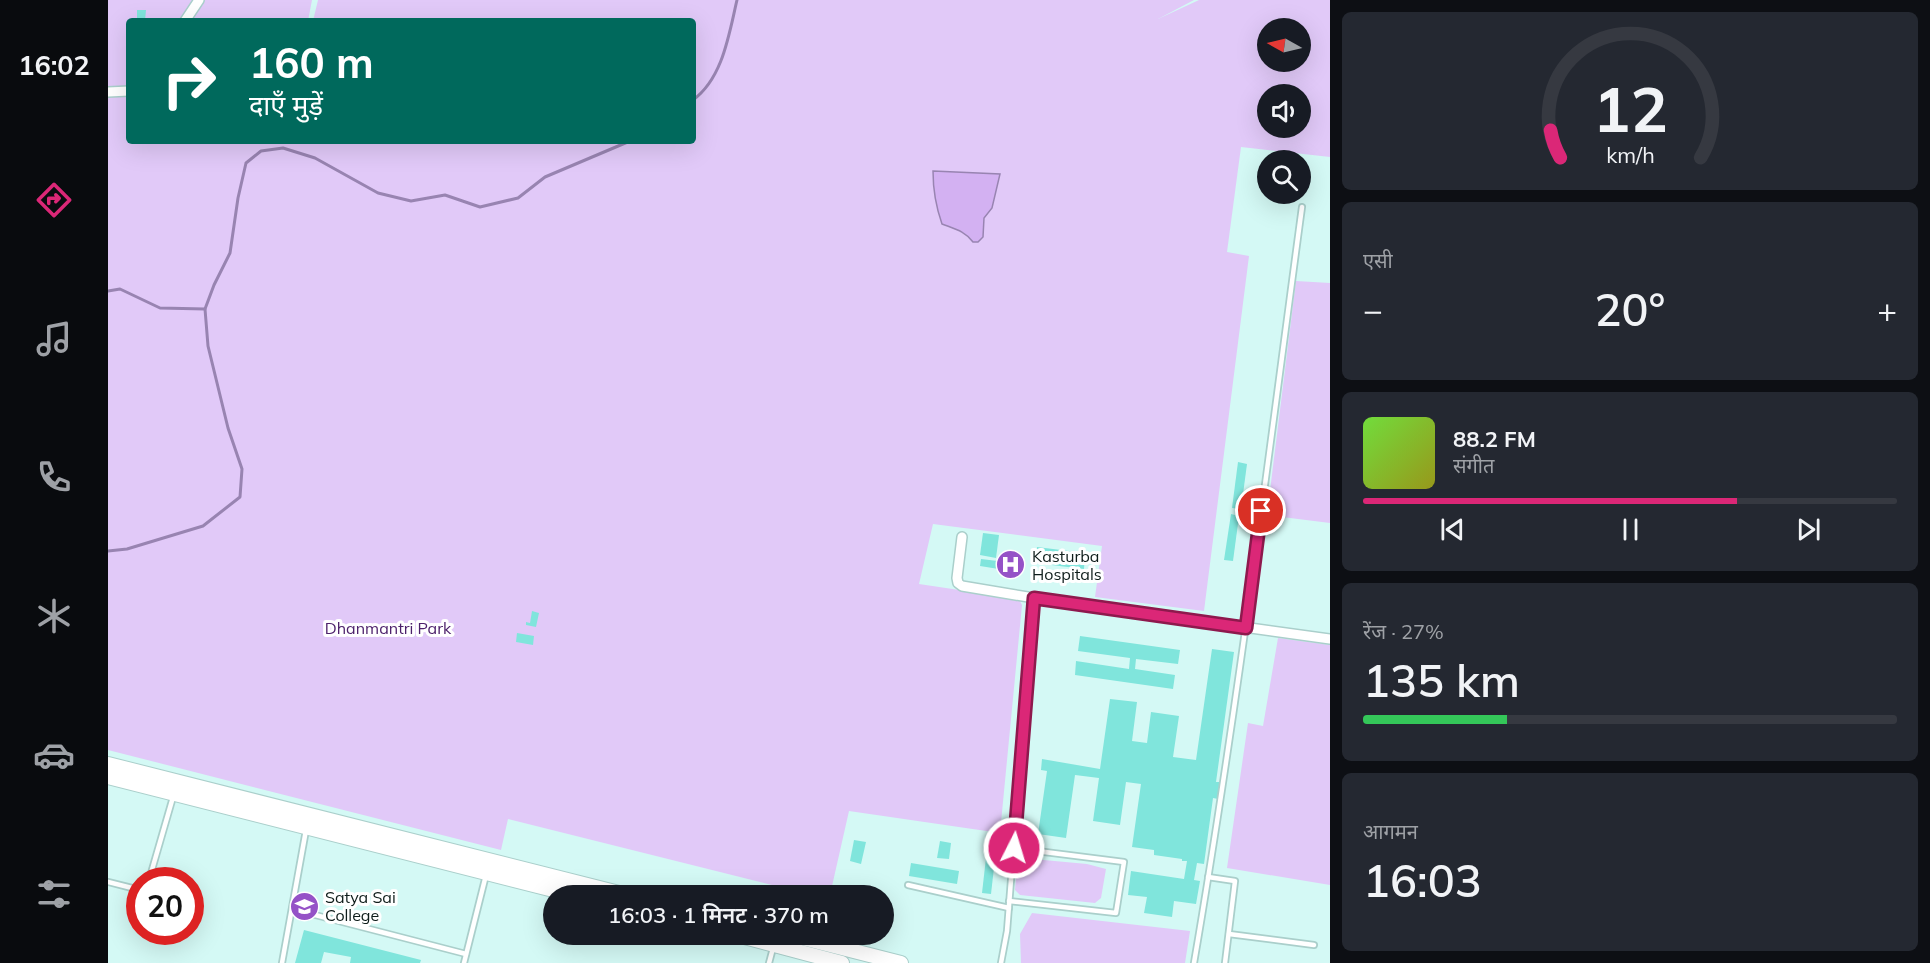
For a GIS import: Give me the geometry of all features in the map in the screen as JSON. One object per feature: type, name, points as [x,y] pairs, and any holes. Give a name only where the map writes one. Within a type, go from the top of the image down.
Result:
[{"type":"main road","points":[[108,764],[176,788],[306,828],[372,837],[486,873],[528,876],[550,885]]},
{"type":"main road","points":[[108,777],[176,788],[528,876],[574,885]]},
{"type":"main road","points":[[774,945],[842,963]]},
{"type":"main road","points":[[830,945],[901,963]]},
{"type":"street","points":[[188,18],[199,0]]},
{"type":"street","points":[[108,92],[126,91]]},
{"type":"street","points":[[962,537],[957,578],[958,583],[962,585],[1034,598],[1330,639]]},
{"type":"lane","points":[[1194,963],[1246,628],[1302,207]]},
{"type":"lane","points":[[1002,963],[1009,909],[1034,598]]},
{"type":"lane","points":[[153,867],[176,788]]},
{"type":"lane","points":[[282,963],[306,828]]},
{"type":"lane","points":[[1009,901],[1116,913],[1124,862],[1014,848]]},
{"type":"lane","points":[[464,963],[486,873]]},
{"type":"lane","points":[[1208,878],[1235,881],[1225,963]]},
{"type":"lane","points":[[108,882],[126,886]]},
{"type":"lane","points":[[908,885],[1009,909]]},
{"type":"lane","points":[[292,909],[466,954]]},
{"type":"lane","points":[[1229,934],[1314,945]]},
{"type":"lane","points":[[769,963],[774,945]]},
{"type":"green space","name":"Dhanmantri Park","points":[[108,0],[312,0],[309,18],[126,18],[126,144],[696,144],[696,18],[314,18],[318,0],[1194,0],[1158,19],[1199,0],[1330,0],[1330,157],[1311,155],[1311,150],[1268,150],[1241,147],[1227,252],[1249,256],[1204,611],[1095,597],[1102,546],[933,524],[919,584],[1019,599],[1022,605],[1000,833],[849,811],[832,885],[772,885],[508,819],[501,850],[108,750]]},
{"type":"green space","points":[[1296,281],[1330,283],[1330,523],[1267,515]]},
{"type":"green space","points":[[1278,638],[1330,645],[1330,885],[1227,868],[1248,723],[1263,726]]},
{"type":"green space","points":[[1022,858],[1087,864],[1106,869],[1101,898],[1095,903],[1020,895],[1015,890],[1017,865]]},
{"type":"green space","points":[[1032,913],[1190,931],[1185,963],[1021,963],[1020,934]]},
{"type":"shaded area","points":[[933,171],[1000,174],[992,208],[984,218],[983,237],[978,242],[973,242],[963,233],[942,224],[935,198]]},
{"type":"building","points":[[137,10],[146,10],[145,18],[137,18]]},
{"type":"building","points":[[1238,462],[1247,464],[1241,509],[1232,508]]},
{"type":"building","points":[[1231,514],[1239,516],[1233,561],[1224,560]]},
{"type":"building","points":[[983,533],[999,535],[996,558],[980,555]]},
{"type":"building","points":[[1037,547],[1085,553],[1084,569],[1035,563]]},
{"type":"building","points":[[981,559],[1006,562],[1005,570],[980,566]]},
{"type":"building","points":[[532,611],[539,613],[536,627],[526,625],[526,622],[530,623]]},
{"type":"building","points":[[517,633],[534,636],[533,645],[516,642]]},
{"type":"building","points":[[1080,636],[1180,650],[1178,664],[1136,659],[1135,669],[1175,675],[1173,689],[1075,675],[1076,661],[1129,669],[1130,658],[1078,651]]},
{"type":"building","points":[[1212,649],[1234,652],[1216,782],[1220,782],[1218,799],[1213,798],[1204,864],[1197,863],[1194,880],[1200,881],[1196,904],[1174,901],[1172,917],[1144,913],[1147,897],[1128,895],[1131,871],[1184,879],[1187,861],[1154,855],[1154,850],[1132,847],[1141,784],[1126,782],[1120,825],[1093,821],[1099,778],[1075,775],[1066,838],[1038,834],[1047,771],[1041,770],[1042,759],[1100,769],[1110,699],[1137,702],[1132,741],[1147,743],[1151,712],[1179,716],[1173,757],[1196,760]]},
{"type":"building","points":[[854,840],[866,842],[861,864],[850,861]]},
{"type":"building","points":[[940,841],[951,843],[949,859],[937,858]]},
{"type":"building","points":[[987,849],[996,850],[991,894],[982,893]]},
{"type":"building","points":[[911,863],[959,871],[957,884],[909,876]]},
{"type":"building","points":[[304,930],[421,960],[420,963],[350,963],[351,957],[324,952],[321,963],[295,963]]},
{"type":"waterway","points":[[696,97],[703,91],[718,68],[737,0]]},
{"type":"waterway","points":[[108,551],[127,549],[203,526],[240,497],[242,469],[228,428],[208,346],[205,309],[230,253],[246,163],[261,151],[283,148],[315,158],[378,193],[411,201],[445,195],[480,207],[518,198],[545,177],[623,144]]},
{"type":"waterway","points":[[108,291],[120,289],[160,308],[205,309]]},
{"type":"place","name":"Kasturba Hospitals","points":[[1011,565]]},
{"type":"place","name":"Satya Sai College","points":[[304,906]]},
{"type":"route","points":[[1014,848],[1034,598],[1246,628],[1261,511]]}]
